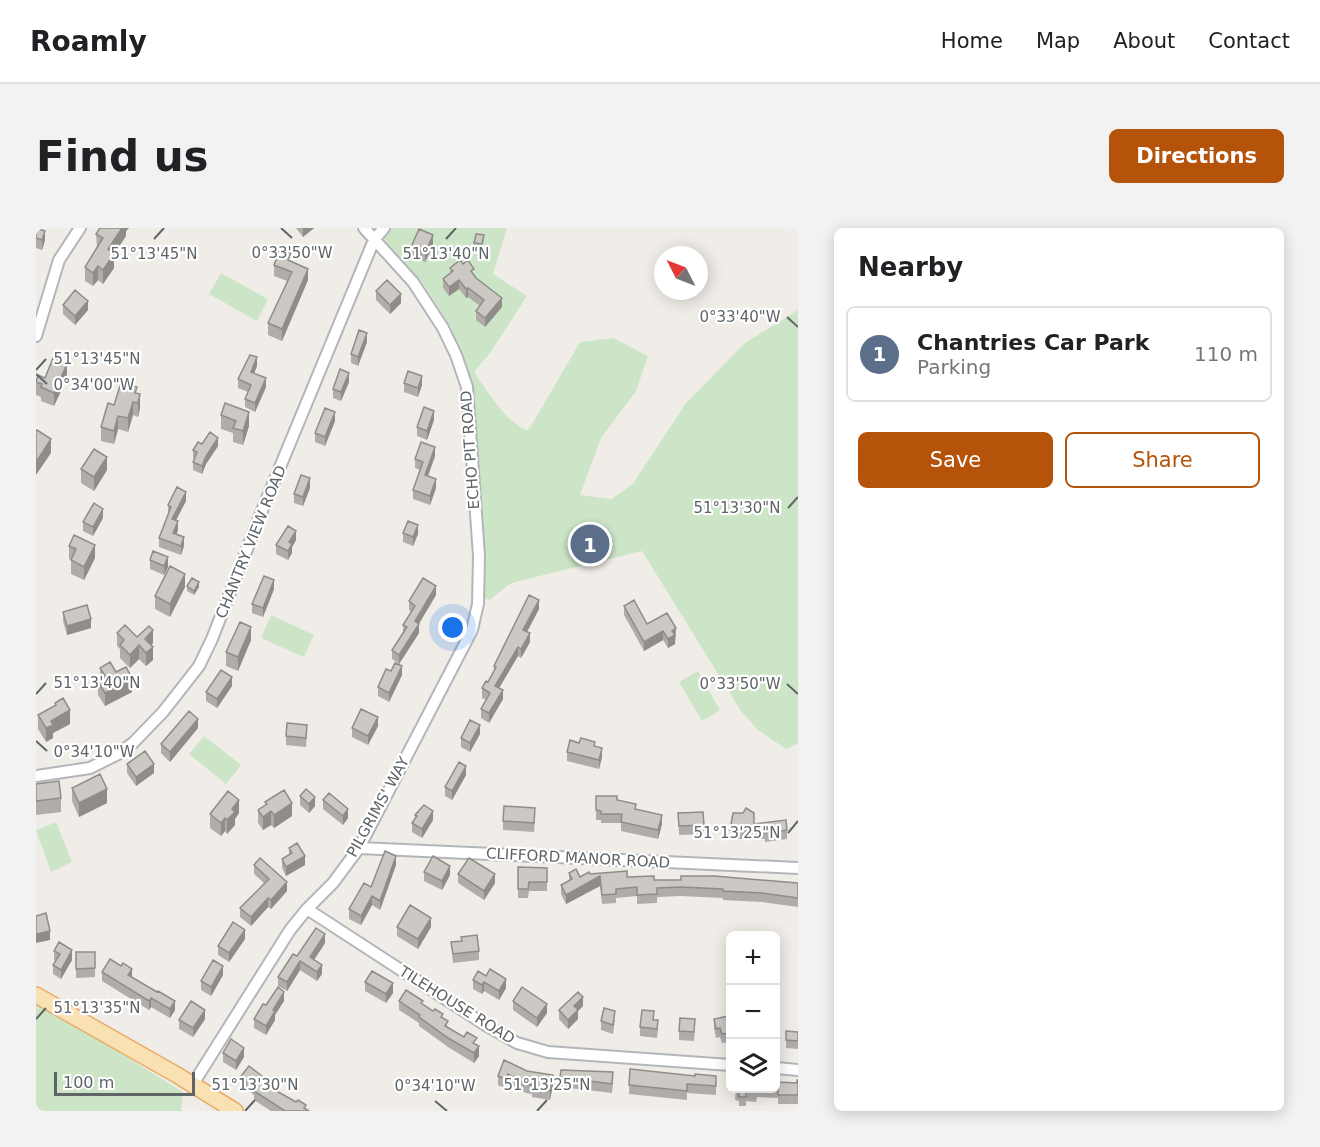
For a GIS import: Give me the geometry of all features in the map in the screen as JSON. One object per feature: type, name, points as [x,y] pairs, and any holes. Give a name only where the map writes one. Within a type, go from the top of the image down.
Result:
[{"type":"main road","points":[[36,995],[193,1084],[235,1111]]},
{"type":"street","name":"ECHO PIT ROAD","points":[[364,228],[413,282],[443,328],[456,355],[467,387],[479,556],[478,600]]},
{"type":"street","name":"CHANTRY VIEW ROAD","points":[[36,776],[90,768],[118,754],[133,743],[163,712],[199,666],[374,240],[384,228]]},
{"type":"street","points":[[36,336],[59,260],[73,231]]},
{"type":"street","name":"PILGRIMS' WAY","points":[[193,1084],[273,956],[307,909],[333,883],[358,848],[472,630],[478,600]]},
{"type":"street","name":"CLIFFORD MANOR ROAD","points":[[358,848],[798,868]]},
{"type":"street","name":"TILEHOUSE ROAD","points":[[307,909],[517,1043],[548,1052],[726,1065]]},
{"type":"street","points":[[780,1068],[798,1070]]},
{"type":"green space","points":[[391,228],[507,228],[493,274],[527,296],[490,353],[474,372],[512,421],[527,430],[580,342],[613,338],[648,356],[636,391],[601,438],[580,495],[611,499],[632,485],[686,403],[745,343],[798,310],[798,743],[786,749],[758,730],[741,711],[642,551],[519,581],[508,585],[490,600],[483,598],[485,570],[476,460],[476,415],[468,375],[451,327],[422,282],[384,238]]},
{"type":"green space","points":[[221,273],[268,299],[257,321],[209,294]]},
{"type":"green space","points":[[271,615],[314,635],[304,657],[261,638]]},
{"type":"green space","points":[[698,671],[720,710],[702,721],[679,682]]},
{"type":"green space","points":[[204,736],[241,765],[226,784],[189,754]]},
{"type":"green space","points":[[56,822],[72,862],[51,872],[36,830]]},
{"type":"green space","points":[[36,1001],[183,1092],[181,1111],[36,1111]]},
{"type":"building","points":[[36,228],[45,231],[42,240],[36,238]]},
{"type":"building","points":[[100,228],[122,228],[108,249],[114,254],[103,270],[98,266],[93,273],[85,267],[103,238],[96,234]]},
{"type":"building","points":[[419,229],[433,235],[425,253],[411,247]]},
{"type":"building","points":[[476,234],[484,235],[482,244],[474,243]]},
{"type":"building","points":[[280,249],[291,253],[288,260],[308,269],[282,329],[268,323],[292,272],[274,265]]},
{"type":"building","points":[[460,260],[463,264],[468,260],[474,269],[471,271],[476,278],[502,298],[485,318],[476,311],[484,300],[468,288],[466,289],[459,280],[449,287],[443,279],[453,271],[450,268]]},
{"type":"building","points":[[387,280],[401,294],[390,305],[376,291]]},
{"type":"building","points":[[75,290],[88,301],[75,316],[63,305]]},
{"type":"building","points":[[359,330],[367,333],[358,357],[351,354]]},
{"type":"building","points":[[250,355],[257,357],[251,372],[266,378],[255,403],[245,399],[251,385],[238,379]]},
{"type":"building","points":[[53,358],[67,364],[54,393],[36,382],[38,375],[45,378]]},
{"type":"building","points":[[340,369],[349,373],[341,392],[333,389]]},
{"type":"building","points":[[408,371],[422,376],[418,388],[404,383]]},
{"type":"building","points":[[121,383],[137,387],[135,393],[140,394],[138,403],[133,402],[128,418],[118,416],[114,431],[101,427],[108,403],[114,405]]},
{"type":"building","points":[[225,403],[249,412],[243,431],[233,428],[236,421],[221,415]]},
{"type":"building","points":[[424,407],[434,411],[427,431],[417,427]]},
{"type":"building","points":[[325,408],[335,412],[325,437],[315,433]]},
{"type":"building","points":[[37,430],[51,439],[36,462],[36,432]]},
{"type":"building","points":[[210,432],[218,438],[202,466],[193,462],[197,452],[193,450],[198,442],[202,444]]},
{"type":"building","points":[[421,442],[435,447],[425,475],[436,479],[430,496],[413,490],[423,462],[415,459]]},
{"type":"building","points":[[94,449],[107,457],[94,477],[81,469]]},
{"type":"building","points":[[301,475],[310,478],[303,497],[294,494]]},
{"type":"building","points":[[177,487],[186,492],[172,519],[178,521],[173,533],[184,537],[181,546],[159,538],[171,507],[168,505]]},
{"type":"building","points":[[94,503],[103,509],[93,527],[83,522]]},
{"type":"building","points":[[408,521],[418,525],[413,537],[403,533]]},
{"type":"building","points":[[288,526],[296,531],[289,542],[292,544],[288,551],[276,545]]},
{"type":"building","points":[[74,535],[95,545],[84,567],[71,560],[76,549],[69,546]]},
{"type":"building","points":[[153,551],[168,557],[164,566],[150,560]]},
{"type":"building","points":[[170,566],[185,574],[170,604],[155,596]]},
{"type":"building","points":[[264,576],[274,580],[263,608],[252,604]]},
{"type":"building","points":[[192,578],[199,582],[194,591],[187,586]]},
{"type":"building","points":[[423,578],[436,586],[415,621],[419,624],[399,655],[392,650],[407,627],[403,625],[415,606],[409,601]]},
{"type":"building","points":[[529,595],[539,600],[523,630],[530,633],[521,649],[518,647],[495,686],[503,690],[489,713],[481,709],[490,693],[482,688],[496,667],[494,666]]},
{"type":"building","points":[[634,600],[647,624],[667,613],[676,628],[672,631],[675,635],[668,639],[663,631],[644,642],[624,606]]},
{"type":"building","points":[[87,605],[91,619],[67,626],[63,612]]},
{"type":"building","points":[[240,622],[251,627],[238,657],[226,652]]},
{"type":"building","points":[[125,625],[137,637],[149,626],[153,630],[145,639],[153,647],[146,653],[139,645],[130,655],[120,645],[124,640],[117,633]]},
{"type":"building","points":[[110,662],[116,672],[126,667],[132,678],[105,693],[98,681],[106,677],[100,668]]},
{"type":"building","points":[[395,663],[402,666],[389,693],[378,687],[386,669],[391,671]]},
{"type":"building","points":[[221,670],[232,677],[217,699],[206,692]]},
{"type":"building","points":[[63,698],[70,710],[51,721],[53,725],[46,728],[38,715],[56,705],[55,703]]},
{"type":"building","points":[[361,709],[378,717],[368,736],[352,728]]},
{"type":"building","points":[[189,711],[198,719],[170,752],[161,744]]},
{"type":"building","points":[[470,720],[480,725],[470,743],[461,738]]},
{"type":"building","points":[[287,723],[307,725],[306,738],[286,736]]},
{"type":"building","points":[[581,738],[595,742],[594,746],[602,748],[599,760],[567,752],[570,740],[579,743]]},
{"type":"building","points":[[145,751],[154,764],[136,777],[127,764]]},
{"type":"building","points":[[459,762],[466,766],[452,791],[445,787]]},
{"type":"building","points":[[100,774],[107,789],[79,803],[72,788]]},
{"type":"building","points":[[59,781],[61,798],[36,801],[36,784]]},
{"type":"building","points":[[306,789],[315,797],[309,804],[300,796]]},
{"type":"building","points":[[284,790],[292,803],[274,815],[271,811],[263,817],[258,810],[267,804],[265,802]]},
{"type":"building","points":[[228,791],[239,800],[232,809],[235,812],[221,823],[210,814]]},
{"type":"building","points":[[329,793],[348,809],[343,816],[323,800]]},
{"type":"building","points":[[596,796],[617,796],[617,800],[636,804],[635,809],[662,815],[658,830],[621,822],[622,814],[601,814],[601,811],[596,810]]},
{"type":"building","points":[[424,805],[433,811],[422,829],[412,823],[417,816],[415,815]]},
{"type":"building","points":[[504,806],[535,808],[534,823],[503,821]]},
{"type":"building","points":[[746,808],[754,813],[754,824],[786,820],[787,830],[765,833],[765,830],[730,830],[733,813],[743,813]]},
{"type":"building","points":[[703,812],[704,825],[679,826],[678,813]]},
{"type":"building","points":[[297,843],[305,856],[286,867],[282,859],[292,853],[289,848]]},
{"type":"building","points":[[385,851],[396,856],[380,901],[372,896],[361,916],[349,909],[364,883],[371,887]]},
{"type":"building","points":[[433,856],[450,866],[442,881],[424,872]]},
{"type":"building","points":[[260,858],[287,882],[251,917],[240,908],[269,879],[254,865]]},
{"type":"building","points":[[469,858],[495,874],[484,891],[458,874]]},
{"type":"building","points":[[518,867],[547,868],[547,882],[529,882],[528,889],[518,889]]},
{"type":"building","points":[[576,869],[580,877],[589,872],[590,874],[627,871],[627,877],[654,876],[654,880],[681,880],[681,876],[714,876],[798,883],[798,898],[723,891],[723,889],[681,887],[657,888],[657,894],[637,895],[637,887],[616,889],[616,894],[602,895],[600,876],[566,895],[561,885],[572,879],[569,873]]},
{"type":"building","points":[[410,905],[431,918],[418,939],[397,927]]},
{"type":"building","points":[[46,913],[50,931],[36,934],[36,916]]},
{"type":"building","points":[[233,922],[245,930],[229,953],[218,946]]},
{"type":"building","points":[[316,928],[325,934],[310,957],[322,965],[317,972],[300,961],[287,982],[278,977],[293,954],[297,956]]},
{"type":"building","points":[[477,935],[479,951],[453,954],[451,942],[462,941],[461,937]]},
{"type":"building","points":[[59,942],[72,950],[61,970],[53,965],[60,954],[54,951]]},
{"type":"building","points":[[76,952],[95,952],[95,968],[76,969]]},
{"type":"building","points":[[110,959],[121,966],[123,963],[132,969],[128,975],[175,1001],[170,1009],[151,998],[149,1001],[102,972]]},
{"type":"building","points":[[213,960],[223,966],[211,987],[201,981]]},
{"type":"building","points":[[490,969],[506,979],[499,991],[484,982],[482,985],[473,980],[478,971],[486,976]]},
{"type":"building","points":[[372,971],[393,983],[386,994],[365,982]]},
{"type":"building","points":[[278,987],[284,992],[266,1026],[254,1019]]},
{"type":"building","points":[[522,987],[547,1004],[537,1018],[513,1001]]},
{"type":"building","points":[[406,990],[433,1011],[435,1009],[443,1014],[441,1017],[448,1021],[445,1026],[464,1037],[467,1032],[477,1038],[473,1043],[479,1046],[474,1053],[448,1038],[399,1001]]},
{"type":"building","points":[[578,992],[583,997],[574,1006],[578,1010],[568,1020],[559,1010]]},
{"type":"building","points":[[191,1001],[205,1010],[193,1028],[179,1020]]},
{"type":"building","points":[[604,1008],[615,1011],[613,1025],[601,1021]]},
{"type":"building","points":[[642,1010],[654,1011],[653,1020],[658,1020],[657,1029],[640,1027]]},
{"type":"building","points":[[726,1017],[726,1034],[722,1034],[720,1028],[716,1029],[714,1019]]},
{"type":"building","points":[[680,1018],[695,1019],[694,1032],[679,1031]]},
{"type":"building","points":[[786,1031],[798,1032],[798,1041],[786,1040]]},
{"type":"building","points":[[231,1039],[244,1048],[236,1061],[223,1053]]},
{"type":"building","points":[[504,1060],[527,1071],[553,1075],[550,1091],[532,1088],[533,1085],[526,1084],[508,1074],[505,1079],[498,1076]]},
{"type":"building","points":[[249,1066],[262,1076],[259,1079],[296,1102],[298,1100],[306,1105],[304,1108],[309,1111],[285,1111],[254,1091],[256,1087],[241,1076]]},
{"type":"building","points":[[630,1069],[716,1076],[716,1086],[687,1084],[687,1091],[629,1085]]},
{"type":"building","points":[[561,1070],[613,1072],[612,1084],[560,1077]]},
{"type":"building","points":[[798,1080],[798,1095],[778,1095],[780,1082],[797,1083]]},
{"type":"building","points":[[739,1093],[746,1093],[746,1097],[739,1097]]},
{"type":"place","name":"Chantries Car Park","points":[[590,544]]}]
